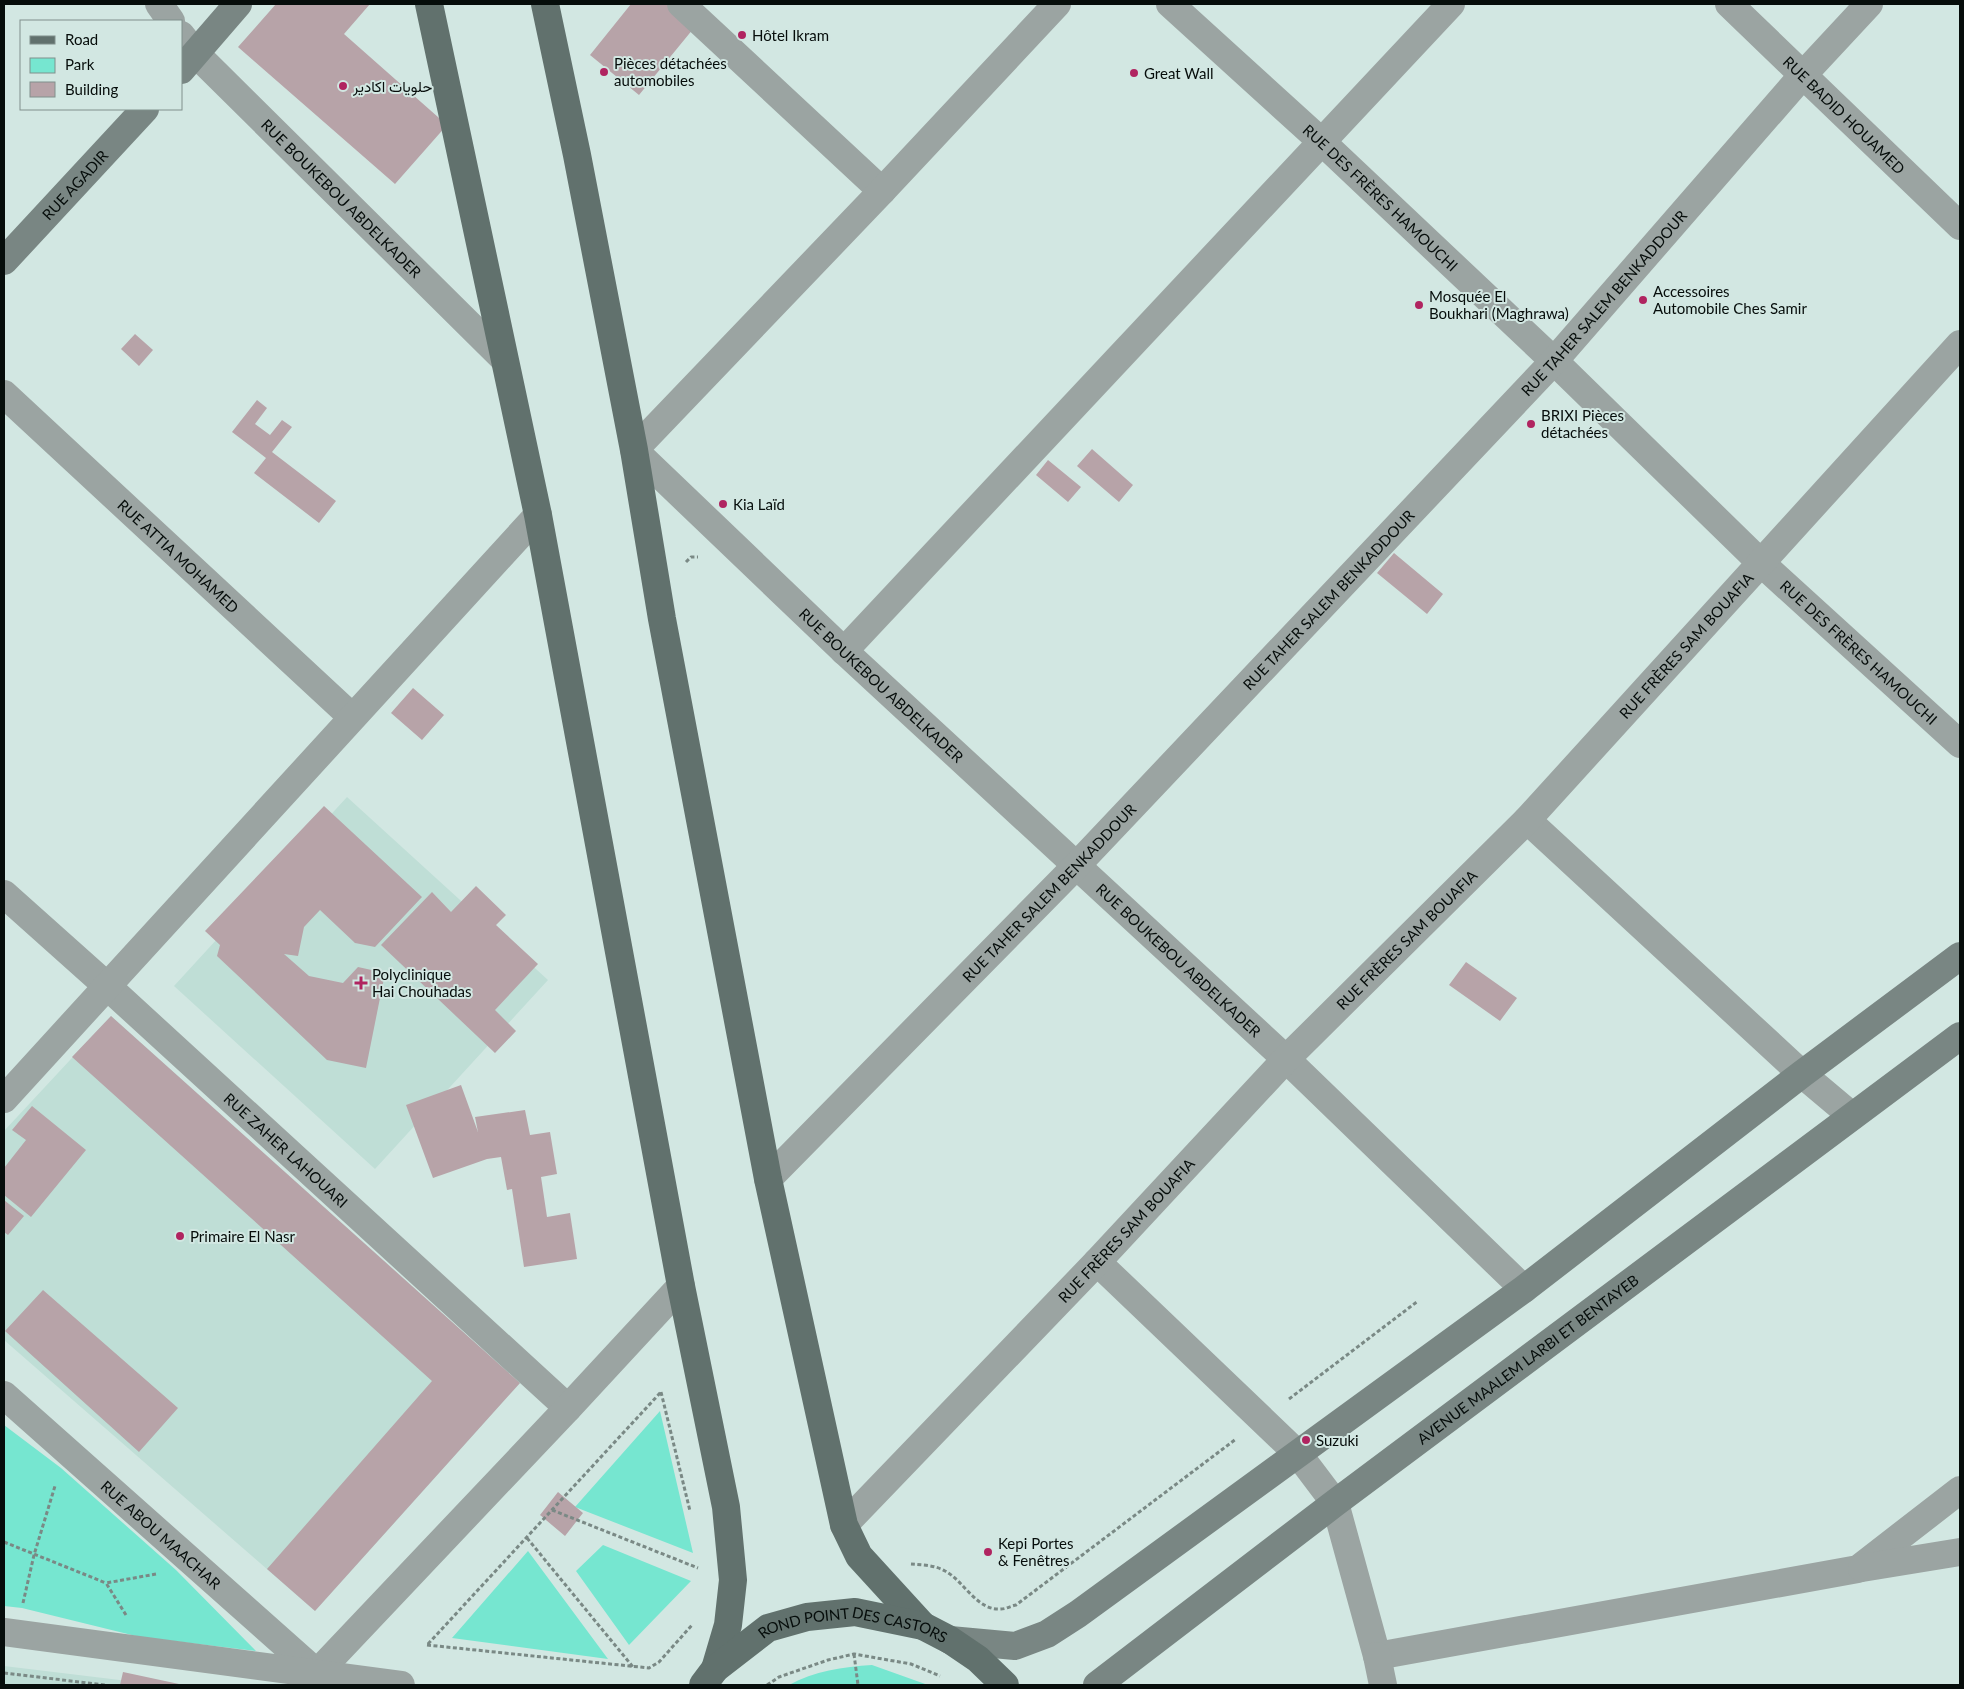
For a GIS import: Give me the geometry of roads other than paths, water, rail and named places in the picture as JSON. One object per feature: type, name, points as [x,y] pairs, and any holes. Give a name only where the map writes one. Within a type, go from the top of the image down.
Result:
[{"type":"main road","points":[[186,53],[238,4]]},
{"type":"main road","points":[[429,4],[538,515],[681,1286],[726,1507],[733,1580],[728,1625],[709,1677]]},
{"type":"main road","points":[[545,4],[577,155],[634,450],[662,619],[768,1179],[844,1525],[858,1556],[922,1626]]},
{"type":"main road","name":"RUE AGADIR","points":[[4,261],[144,110]]},
{"type":"main road","points":[[950,1640],[1015,1646],[1047,1634],[1086,1608],[1524,1290],[1802,1074],[1960,956]]},
{"type":"main road","name":"AVENUE MAALEM LARBI ET BENTAYEB","points":[[1097,1685],[1335,1503],[1960,1036]]},
{"type":"main road","name":"ROND POINT DES CASTORS","points":[[709,1677],[768,1628],[807,1617],[856,1612],[922,1626],[950,1640],[978,1659],[1005,1685]]},
{"type":"street","points":[[158,4],[170,20]]},
{"type":"street","points":[[681,4],[882,191]]},
{"type":"street","points":[[634,450],[882,191],[1057,4]]},
{"type":"street","name":"RUE DES FRÈRES HAMOUCHI","points":[[1170,4],[1322,142],[1554,361],[1760,562],[1960,744]]},
{"type":"street","points":[[844,651],[1451,4]]},
{"type":"street","name":"RUE BADID HOUAMED","points":[[1729,4],[1960,226]]},
{"type":"street","name":"RUE TAHER SALEM BENKADDOUR","points":[[768,1179],[1077,865],[1554,361],[1802,76],[1869,4]]},
{"type":"street","name":"RUE BOUKEBOU ABDELKADER","points":[[186,53],[504,359]]},
{"type":"street","name":"RUE FRÈRES SAM BOUAFIA","points":[[844,1525],[1097,1262],[1286,1059],[1527,820],[1960,344]]},
{"type":"street","name":"RUE ATTIA MOHAMED","points":[[4,394],[352,717]]},
{"type":"street","name":"RUE BOUKEBOU ABDELKADER","points":[[634,450],[844,651],[1286,1059],[1524,1290]]},
{"type":"street","points":[[4,1099],[538,515]]},
{"type":"street","points":[[1527,820],[1802,1074],[1852,1116]]},
{"type":"street","name":"RUE ZAHER LAHOUARI","points":[[4,894],[568,1408]]},
{"type":"street","points":[[1097,1262],[1298,1454],[1335,1503],[1377,1656],[1383,1685]]},
{"type":"street","points":[[317,1673],[681,1286]]},
{"type":"street","name":"RUE ABOU MAACHAR","points":[[4,1395],[317,1673]]},
{"type":"street","points":[[1858,1569],[1960,1490]]},
{"type":"street","points":[[1377,1656],[1960,1552]]},
{"type":"street","points":[[4,1632],[401,1685]]},
{"type":"place","name":"Hôtel Ikram","points":[[742,35]]},
{"type":"place","name":"Pièces détachées automobiles","points":[[604,72]]},
{"type":"place","name":"Great Wall","points":[[1134,73]]},
{"type":"place","name":"حلويات اكادير","points":[[343,86]]},
{"type":"place","name":"Accessoires Automobile Ches Samir","points":[[1643,300]]},
{"type":"place","name":"Mosquée El Boukhari (Maghrawa)","points":[[1419,305]]},
{"type":"place","name":"BRIXI Pièces détachées","points":[[1531,424]]},
{"type":"place","name":"Kia Laïd","points":[[723,504]]},
{"type":"place","name":"Polyclinique Hai Chouhadas","points":[[361,983]]},
{"type":"place","name":"Primaire El Nasr","points":[[180,1236]]},
{"type":"place","name":"Suzuki","points":[[1306,1440]]},
{"type":"place","name":"Kepi Portes & Fenêtres","points":[[988,1552]]}]
